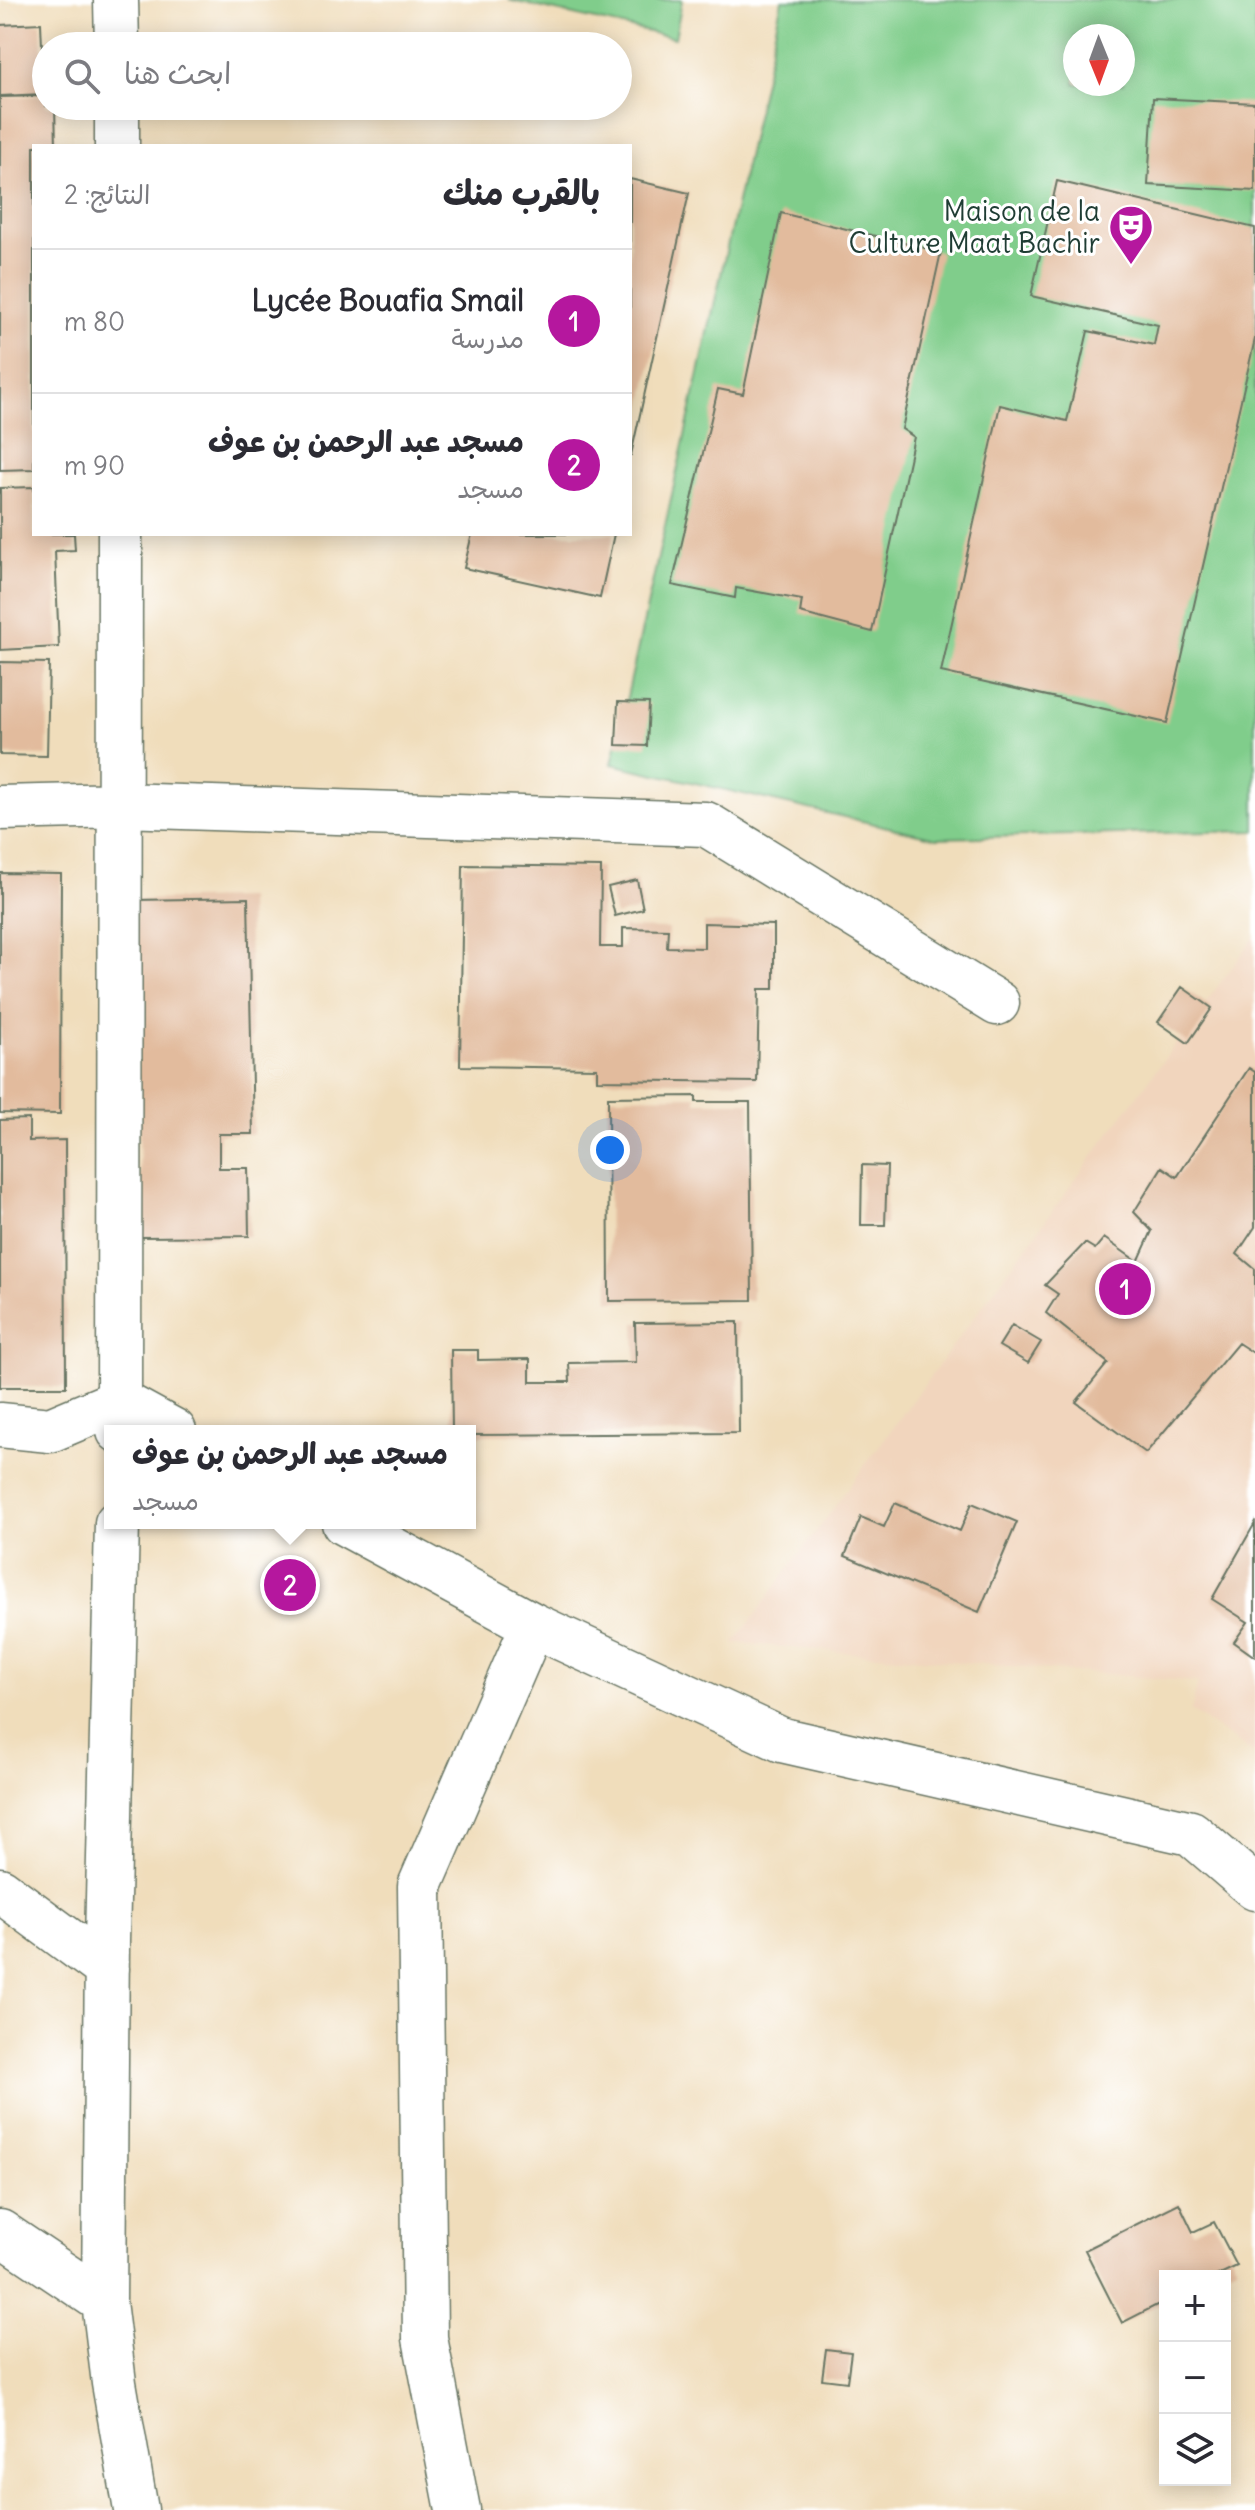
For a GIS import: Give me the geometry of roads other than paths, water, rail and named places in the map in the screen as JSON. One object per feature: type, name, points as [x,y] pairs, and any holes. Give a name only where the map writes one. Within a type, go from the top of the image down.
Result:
[{"type":"street","points":[[116,0],[117,32]]},
{"type":"street","points":[[117,120],[117,144]]},
{"type":"street","points":[[119,1416],[120,536]]},
{"type":"street","points":[[0,808],[122,805],[706,824],[997,1003]]},
{"type":"street","points":[[0,1425],[50,1430],[119,1416],[152,1425]]},
{"type":"street","points":[[117,1529],[107,1969],[104,2302],[114,2383],[136,2510]]},
{"type":"street","points":[[355,1529],[533,1625],[782,1740],[1191,1833],[1255,1888]]},
{"type":"street","points":[[458,2510],[425,2338],[420,1886],[533,1625]]},
{"type":"street","points":[[0,1890],[107,1969]]},
{"type":"street","points":[[0,2232],[104,2302]]},
{"type":"place","name":"Maison de la Culture Maat Bachir","points":[[1131,266]]},
{"type":"place","name":"Lycée Bouafia Smail","points":[[1125,1289]]},
{"type":"place","name":"مسجد عبد الرحمن بن عوف","points":[[290,1585]]}]
